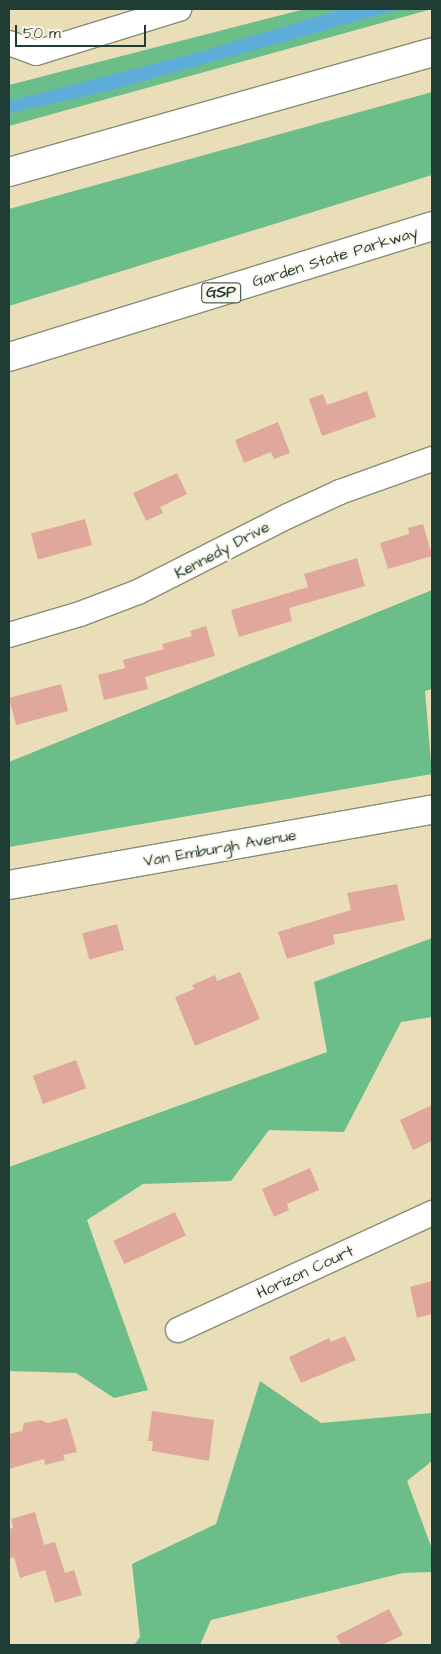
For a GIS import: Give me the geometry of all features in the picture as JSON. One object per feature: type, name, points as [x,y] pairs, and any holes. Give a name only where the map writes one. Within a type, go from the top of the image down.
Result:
[{"type":"main road","points":[[9,172],[432,52]]},
{"type":"main road","name":"Garden State Parkway","points":[[9,356],[432,226]]},
{"type":"main road","name":"Van Emburgh Avenue","points":[[9,885],[432,810]]},
{"type":"street","points":[[9,43],[36,53],[179,9]]},
{"type":"street","name":"Kennedy Drive","points":[[9,635],[80,614],[138,592],[288,516],[432,458]]},
{"type":"street","name":"Horizon Court","points":[[178,1330],[432,1213]]},
{"type":"green space","points":[[305,9],[432,9],[9,126],[9,85]]},
{"type":"green space","points":[[432,92],[432,175],[9,306],[9,209]]},
{"type":"green space","points":[[432,590],[432,689],[425,691],[432,774],[9,847],[9,762]]},
{"type":"green space","points":[[432,938],[432,1017],[401,1022],[344,1132],[269,1130],[231,1181],[143,1184],[87,1220],[148,1390],[114,1398],[76,1373],[9,1371],[9,1167],[327,1052],[314,982]]},
{"type":"green space","points":[[260,1381],[321,1423],[432,1413],[432,1461],[407,1481],[432,1549],[432,1572],[403,1573],[211,1620],[200,1645],[134,1645],[140,1637],[132,1564],[216,1524]]},
{"type":"water","points":[[343,9],[400,9],[101,93],[9,113],[9,101],[196,53]]},
{"type":"building","points":[[367,391],[376,417],[322,436],[309,399],[323,394],[327,405]]},
{"type":"building","points":[[278,422],[290,453],[274,459],[271,452],[244,463],[235,440]]},
{"type":"building","points":[[177,473],[187,494],[160,507],[163,513],[146,521],[133,493]]},
{"type":"building","points":[[85,519],[92,545],[38,560],[31,533]]},
{"type":"building","points":[[423,524],[432,556],[388,569],[380,543],[409,534],[408,528]]},
{"type":"building","points":[[357,558],[365,586],[289,608],[292,621],[239,637],[231,610],[308,587],[304,574]]},
{"type":"building","points":[[206,626],[215,656],[145,677],[148,689],[104,700],[98,675],[125,668],[123,660],[164,649],[162,644],[192,636],[190,631]]},
{"type":"building","points":[[61,684],[68,711],[16,725],[9,698]]},
{"type":"building","points":[[397,884],[405,920],[333,935],[335,944],[287,959],[278,932],[351,910],[347,893]]},
{"type":"building","points":[[117,924],[124,950],[89,959],[82,933]]},
{"type":"building","points":[[240,972],[260,1019],[195,1046],[175,997],[194,989],[192,985],[215,975],[217,981]]},
{"type":"building","points":[[76,1060],[86,1088],[43,1104],[33,1076]]},
{"type":"building","points":[[432,1105],[432,1141],[413,1150],[400,1120]]},
{"type":"building","points":[[310,1168],[319,1190],[287,1204],[289,1210],[274,1217],[262,1189]]},
{"type":"building","points":[[175,1212],[186,1236],[124,1264],[113,1241]]},
{"type":"building","points":[[432,1281],[432,1314],[417,1318],[410,1287]]},
{"type":"building","points":[[345,1336],[356,1360],[301,1383],[289,1357],[329,1338],[331,1342]]},
{"type":"building","points":[[152,1411],[214,1420],[209,1461],[152,1451],[153,1441],[148,1441]]},
{"type":"building","points":[[67,1418],[77,1452],[63,1455],[65,1460],[45,1465],[44,1459],[9,1469],[9,1434],[22,1431],[24,1423],[40,1420],[48,1423]]},
{"type":"building","points":[[35,1512],[44,1545],[55,1542],[65,1573],[74,1570],[82,1595],[55,1603],[45,1570],[20,1578],[14,1557],[9,1559],[9,1529],[13,1528],[11,1519]]},
{"type":"building","points":[[389,1609],[403,1635],[382,1645],[341,1645],[336,1636]]}]
